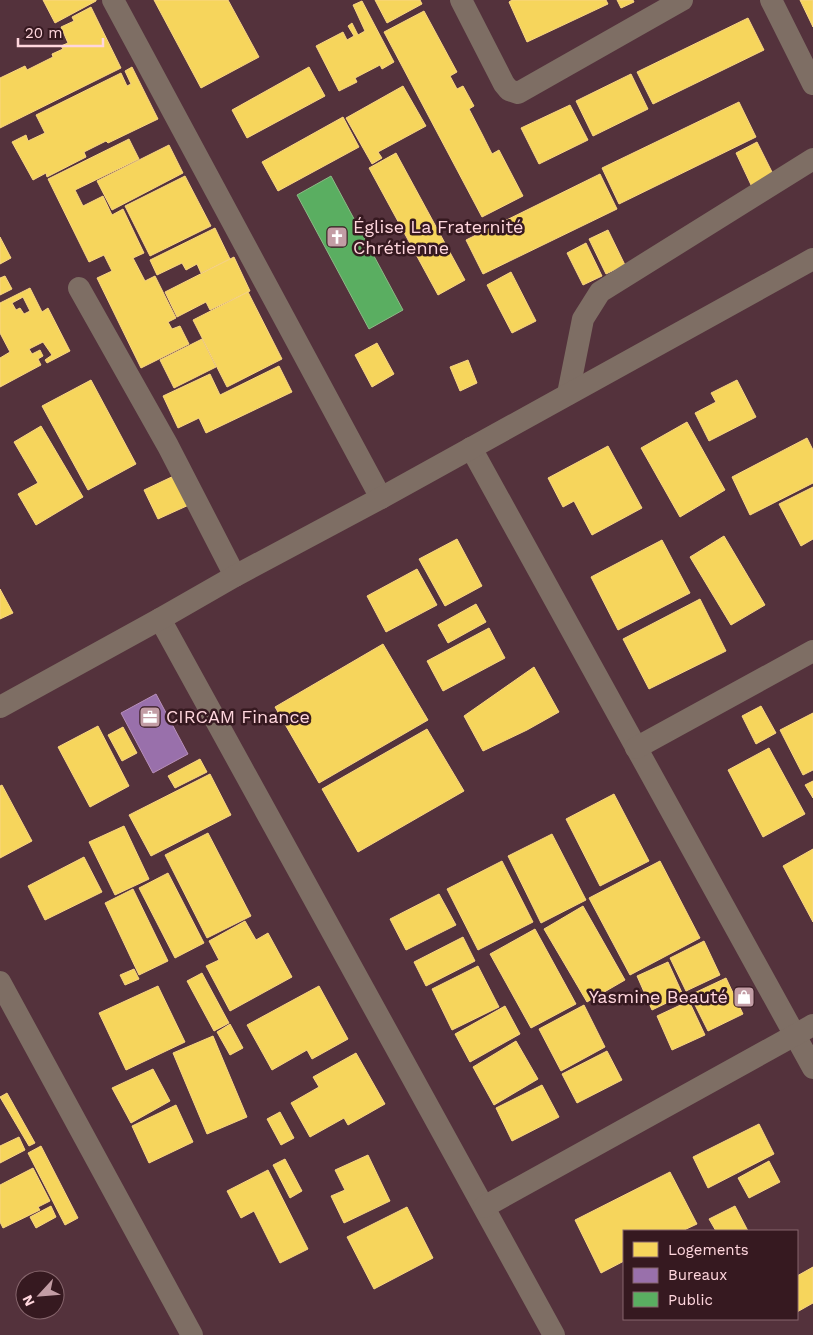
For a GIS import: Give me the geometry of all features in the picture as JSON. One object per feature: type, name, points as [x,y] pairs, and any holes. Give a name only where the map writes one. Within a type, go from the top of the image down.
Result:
[{"type":"street","points":[[113,0],[381,498]]},
{"type":"street","points":[[461,0],[504,84],[509,90],[518,93],[682,0]]},
{"type":"street","points":[[771,0],[813,84]]},
{"type":"street","points":[[568,394],[583,319],[600,292],[813,159]]},
{"type":"street","points":[[0,706],[160,620],[235,576],[381,498],[813,259]]},
{"type":"street","points":[[79,288],[168,446],[235,576]]},
{"type":"street","points":[[471,448],[636,748],[804,1030],[813,1068]]},
{"type":"street","points":[[160,620],[554,1335]]},
{"type":"street","points":[[636,748],[813,651]]},
{"type":"street","points":[[0,982],[192,1335]]},
{"type":"street","points":[[484,1207],[804,1030]]},
{"type":"building: Logements","points":[[43,0],[96,0],[96,1],[55,23]]},
{"type":"building: Logements","points":[[154,0],[228,0],[259,57],[201,88]]},
{"type":"building: Logements","points":[[375,0],[420,0],[422,4],[387,23]]},
{"type":"building: Logements","points":[[512,0],[606,0],[608,4],[527,42],[509,2]]},
{"type":"building: Logements","points":[[617,0],[633,0],[634,2],[621,8]]},
{"type":"building: Logements","points":[[800,0],[813,0],[813,27]]},
{"type":"building: Logements","points":[[362,1],[394,62],[382,69],[380,65],[355,78],[357,82],[339,91],[316,46],[343,32],[347,40],[354,36],[348,26],[352,23],[358,35],[365,31],[353,5]]},
{"type":"building: Logements","points":[[91,7],[121,68],[0,128],[0,78],[25,66],[27,70],[53,57],[52,54],[63,49],[61,46],[68,43],[61,27],[74,21],[72,17]]},
{"type":"building: Logements","points":[[424,11],[457,72],[450,76],[457,89],[463,86],[474,106],[469,109],[492,154],[499,150],[523,196],[482,217],[384,32]]},
{"type":"building: Logements","points":[[748,18],[764,50],[653,104],[637,72]]},
{"type":"building: Logements","points":[[132,67],[158,119],[108,143],[106,141],[84,152],[86,157],[47,177],[46,173],[33,180],[12,142],[26,135],[28,141],[45,133],[36,115],[121,73],[127,86],[131,84],[125,71]]},
{"type":"building: Logements","points":[[309,67],[325,96],[247,138],[232,110]]},
{"type":"building: Logements","points":[[631,74],[648,109],[593,136],[576,101]]},
{"type":"building: Logements","points":[[403,86],[426,126],[378,152],[382,158],[372,164],[346,118]]},
{"type":"building: Logements","points":[[739,102],[756,137],[619,204],[602,168]]},
{"type":"building: Logements","points":[[570,105],[588,140],[539,164],[521,128]]},
{"type":"building: Logements","points":[[343,117],[359,147],[278,191],[262,162]]},
{"type":"building: Logements","points":[[129,139],[139,159],[75,190],[83,206],[103,196],[112,215],[123,209],[144,253],[133,258],[145,281],[155,276],[176,318],[168,322],[172,329],[180,326],[189,344],[141,368],[97,278],[112,271],[104,255],[89,262],[48,179]]},
{"type":"building: Logements","points":[[757,142],[774,176],[752,187],[736,153]]},
{"type":"building: Logements","points":[[169,145],[183,173],[112,210],[97,181]]},
{"type":"building: Logements","points":[[396,153],[465,280],[438,295],[369,168]]},
{"type":"building: Logements","points":[[600,174],[617,209],[483,274],[466,240]]},
{"type":"building: Logements","points":[[185,176],[211,226],[150,256],[125,206]]},
{"type":"building: Logements","points":[[215,228],[230,259],[201,273],[197,264],[186,270],[182,263],[157,275],[150,260]]},
{"type":"building: Logements","points":[[608,230],[625,265],[606,274],[589,239]]},
{"type":"building: Logements","points":[[0,237],[11,258],[0,264]]},
{"type":"building: Logements","points":[[586,243],[602,276],[583,285],[567,253]]},
{"type":"building: Logements","points":[[234,257],[250,291],[210,310],[206,302],[177,317],[165,292]]},
{"type":"building: Logements","points":[[511,272],[536,321],[512,333],[487,285]]},
{"type":"building: Logements","points":[[5,276],[12,289],[0,295],[0,278]]},
{"type":"building: Logements","points":[[30,288],[42,312],[48,308],[70,351],[47,363],[45,360],[52,355],[43,342],[29,349],[32,354],[40,350],[43,356],[38,359],[41,365],[0,387],[0,358],[10,352],[0,333],[0,303]],"holes":[[[23,297],[30,311],[24,314],[20,308],[16,310],[12,303]]]},
{"type":"building: Logements","points":[[248,292],[282,359],[227,387],[193,320]]},
{"type":"building: Logements","points":[[202,339],[216,367],[174,388],[160,360]]},
{"type":"building: Logements","points":[[377,343],[394,374],[372,387],[355,355]]},
{"type":"building: Logements","points":[[468,360],[477,383],[460,391],[450,367]]},
{"type":"building: Logements","points":[[279,366],[292,392],[206,433],[199,418],[178,428],[163,396],[210,374],[220,395]]},
{"type":"building: Logements","points":[[91,380],[136,464],[88,490],[42,406]]},
{"type":"building: Logements","points":[[737,380],[756,417],[709,441],[695,413],[716,402],[711,393]]},
{"type":"building: Logements","points":[[687,422],[725,490],[680,517],[641,448]]},
{"type":"building: Logements","points":[[41,426],[83,497],[36,525],[18,494],[38,483],[14,442]]},
{"type":"building: Logements","points":[[807,438],[813,450],[813,483],[750,515],[732,477]]},
{"type":"building: Logements","points":[[608,446],[642,508],[592,535],[574,501],[563,507],[548,478]]},
{"type":"building: Logements","points":[[178,474],[191,504],[158,519],[144,490]]},
{"type":"building: Logements","points":[[813,487],[813,539],[801,546],[779,504]]},
{"type":"building: Logements","points":[[724,536],[765,605],[731,625],[690,557]]},
{"type":"building: Logements","points":[[457,539],[482,586],[445,606],[419,559]]},
{"type":"building: Logements","points":[[662,540],[690,593],[618,630],[591,577]]},
{"type":"building: Logements","points":[[417,569],[437,605],[386,632],[367,596]]},
{"type":"building: Logements","points":[[0,589],[13,613],[0,619]]},
{"type":"building: Logements","points":[[700,599],[726,651],[649,689],[623,639]]},
{"type":"building: Logements","points":[[476,604],[486,622],[448,643],[438,625]]},
{"type":"building: Logements","points":[[489,628],[505,658],[443,691],[427,661]]},
{"type":"building: Logements","points":[[383,644],[428,720],[319,783],[275,707]]},
{"type":"building: Logements","points":[[534,667],[559,712],[483,751],[464,716]]},
{"type":"building: Logements","points":[[761,706],[776,733],[756,744],[742,716]]},
{"type":"building: Logements","points":[[813,713],[813,770],[803,775],[780,730]]},
{"type":"building: Logements","points":[[98,726],[129,786],[90,807],[58,747]]},
{"type":"building: Logements","points":[[123,727],[137,753],[122,761],[108,735]]},
{"type":"building: Logements","points":[[427,729],[464,791],[358,852],[322,789]]},
{"type":"building: Logements","points":[[769,748],[805,814],[763,837],[728,770]]},
{"type":"building: Logements","points":[[200,759],[207,772],[175,788],[168,776]]},
{"type":"building: Logements","points":[[210,774],[231,815],[151,856],[129,815]]},
{"type":"building: Logements","points":[[813,781],[813,798],[805,785]]},
{"type":"building: Logements","points":[[2,785],[32,841],[0,858],[0,786]]},
{"type":"building: Logements","points":[[614,794],[649,861],[600,886],[566,819]]},
{"type":"building: Logements","points":[[124,826],[149,879],[115,895],[89,842]]},
{"type":"building: Logements","points":[[208,833],[251,916],[207,938],[165,855]]},
{"type":"building: Logements","points":[[552,834],[586,900],[541,923],[508,856]]},
{"type":"building: Logements","points":[[813,849],[813,922],[783,866]]},
{"type":"building: Logements","points":[[84,857],[102,892],[45,920],[28,886]]},
{"type":"building: Logements","points":[[502,861],[533,922],[478,950],[447,889]]},
{"type":"building: Logements","points":[[660,861],[700,938],[630,975],[589,898]]},
{"type":"building: Logements","points":[[168,873],[204,943],[175,958],[139,888]]},
{"type":"building: Logements","points":[[133,889],[168,961],[139,975],[105,903]]},
{"type":"building: Logements","points":[[439,894],[456,925],[406,950],[390,919]]},
{"type":"building: Logements","points":[[583,906],[625,980],[587,1002],[544,929]]},
{"type":"building: Logements","points":[[245,921],[256,940],[268,933],[292,977],[230,1011],[206,966],[219,960],[209,941]]},
{"type":"building: Logements","points":[[535,929],[576,1004],[531,1028],[490,954]]},
{"type":"building: Logements","points":[[463,937],[475,961],[426,986],[414,962]]},
{"type":"building: Logements","points":[[704,941],[720,975],[686,991],[670,958]]},
{"type":"building: Logements","points":[[668,962],[683,995],[652,1010],[637,976]]},
{"type":"building: Logements","points":[[478,966],[499,1007],[452,1030],[432,989]]},
{"type":"building: Logements","points":[[134,969],[139,979],[125,985],[120,975]]},
{"type":"building: Logements","points":[[202,973],[229,1023],[214,1031],[187,981]]},
{"type":"building: Logements","points":[[726,978],[743,1014],[708,1031],[690,995]]},
{"type":"building: Logements","points":[[158,986],[185,1042],[126,1070],[99,1013]]},
{"type":"building: Logements","points":[[319,986],[348,1039],[312,1059],[307,1050],[272,1070],[247,1025]]},
{"type":"building: Logements","points":[[689,1001],[705,1035],[672,1050],[657,1016]]},
{"type":"building: Logements","points":[[584,1005],[605,1047],[561,1071],[539,1029]]},
{"type":"building: Logements","points":[[505,1006],[520,1034],[470,1062],[455,1034]]},
{"type":"building: Logements","points":[[230,1024],[243,1048],[230,1055],[217,1032]]},
{"type":"building: Logements","points":[[213,1036],[247,1117],[207,1134],[173,1053]]},
{"type":"building: Logements","points":[[516,1041],[538,1079],[494,1105],[473,1067]]},
{"type":"building: Logements","points":[[607,1051],[622,1080],[577,1103],[562,1074]]},
{"type":"building: Logements","points":[[356,1053],[385,1104],[348,1125],[344,1118],[310,1137],[291,1103],[319,1087],[313,1077]]},
{"type":"building: Logements","points":[[153,1069],[170,1101],[131,1123],[112,1088]]},
{"type":"building: Logements","points":[[542,1085],[559,1117],[512,1141],[496,1108]]},
{"type":"building: Logements","points":[[7,1093],[35,1143],[29,1146],[0,1097]]},
{"type":"building: Logements","points":[[176,1105],[193,1142],[149,1163],[132,1126]]},
{"type":"building: Logements","points":[[280,1112],[294,1138],[281,1145],[267,1119]]},
{"type":"building: Logements","points":[[759,1124],[774,1154],[708,1188],[693,1157]]},
{"type":"building: Logements","points":[[19,1137],[25,1150],[0,1163],[0,1146]]},
{"type":"building: Logements","points":[[41,1146],[78,1218],[65,1225],[28,1153]]},
{"type":"building: Logements","points":[[368,1155],[390,1201],[344,1223],[331,1196],[345,1190],[335,1170]]},
{"type":"building: Logements","points":[[285,1159],[302,1191],[290,1198],[273,1165]]},
{"type":"building: Logements","points":[[769,1161],[780,1182],[749,1198],[738,1178]]},
{"type":"building: Logements","points":[[33,1168],[50,1201],[38,1207],[40,1210],[3,1228],[0,1222],[0,1185]]},
{"type":"building: Logements","points":[[268,1170],[308,1249],[280,1263],[254,1211],[241,1218],[227,1191]]},
{"type":"building: Logements","points":[[670,1172],[697,1224],[684,1230],[623,1230],[623,1262],[601,1273],[575,1220]]},
{"type":"building: Logements","points":[[51,1206],[56,1217],[36,1228],[30,1217]]},
{"type":"building: Logements","points":[[735,1206],[747,1230],[715,1230],[709,1219]]},
{"type":"building: Logements","points":[[407,1207],[433,1258],[374,1289],[347,1237]]},
{"type":"building: Logements","points":[[813,1267],[813,1303],[798,1311],[798,1275]]},
{"type":"building: Bureaux","points":[[156,694],[188,754],[153,773],[121,713]]},
{"type":"building: Public","points":[[331,176],[403,310],[369,329],[297,195]]},
{"type":"place","name":"Église La Fraternité Chrétienne","points":[[337,237]]},
{"type":"place","name":"CIRCAM Finance","points":[[150,717]]},
{"type":"place","name":"Yasmine Beauté","points":[[744,997]]}]
